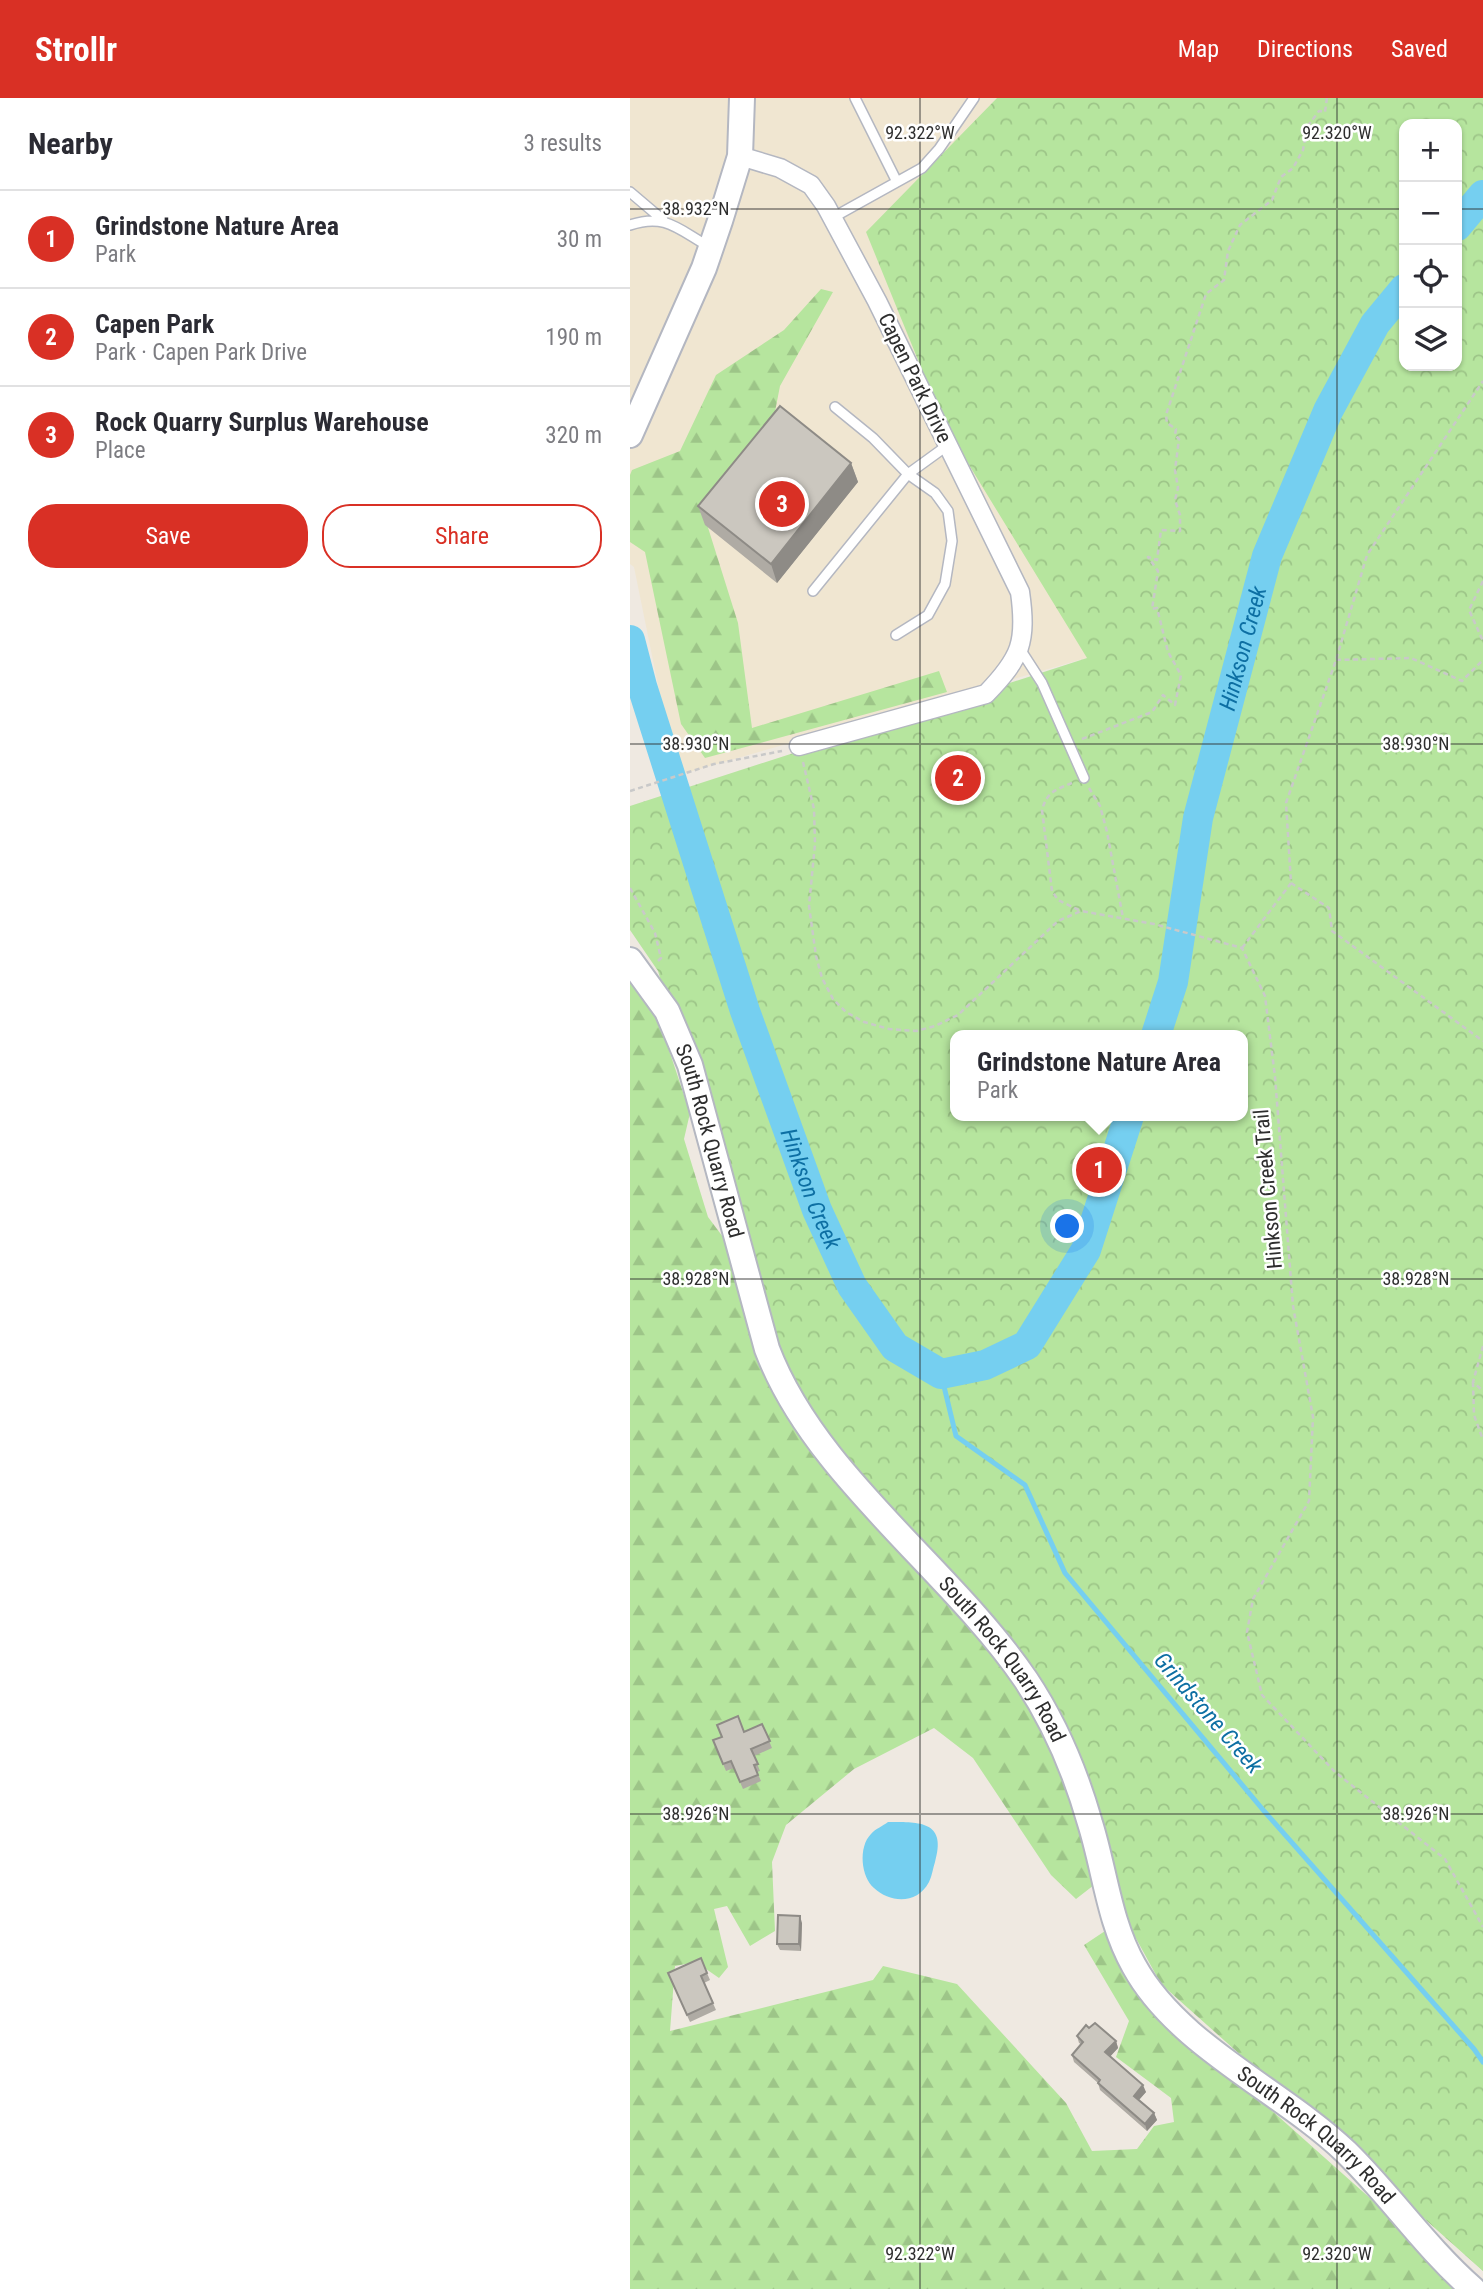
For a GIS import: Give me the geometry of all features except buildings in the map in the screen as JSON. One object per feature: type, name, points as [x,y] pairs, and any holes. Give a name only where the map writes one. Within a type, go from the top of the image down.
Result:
[{"type":"street","points":[[630,435],[711,248],[740,156],[742,98]]},
{"type":"street","name":"Capen Park Drive","points":[[740,156],[780,168],[810,185],[832,218],[877,301],[1020,592],[1024,619],[1020,649]]},
{"type":"street","points":[[799,746],[986,694],[1006,674],[1020,649]]},
{"type":"street","name":"South Rock Quarry Road","points":[[637,968],[667,1011],[690,1065],[767,1349],[779,1381],[840,1465],[979,1620],[1027,1682],[1062,1748],[1090,1822],[1118,1934],[1134,1967],[1152,1995],[1177,2021],[1308,2119],[1346,2152],[1473,2289]]},
{"type":"lane","points":[[855,98],[897,182]]},
{"type":"lane","points":[[832,218],[922,168],[974,98]]},
{"type":"lane","points":[[630,192],[663,220],[711,248]]},
{"type":"lane","points":[[630,225],[647,219],[663,220]]},
{"type":"lane","points":[[835,407],[873,438],[908,474],[935,493],[948,511],[952,541],[945,584],[928,615],[895,635]]},
{"type":"lane","points":[[813,591],[908,474],[948,444]]},
{"type":"lane","points":[[1020,649],[1042,683],[1084,778]]},
{"type":"path","points":[[1069,745],[1152,712],[1163,695],[1175,705],[1181,675],[1168,652],[1157,608],[1152,609],[1158,571],[1148,557],[1157,559],[1161,530],[1180,531],[1180,515],[1175,500],[1178,488],[1175,470],[1179,439],[1175,435],[1176,429],[1167,423],[1166,415],[1206,294],[1224,280],[1227,251],[1240,225],[1272,200],[1281,177],[1293,168],[1303,150],[1307,127],[1320,111],[1325,112],[1327,98]]},
{"type":"path","points":[[1123,918],[1100,806],[1084,778],[1057,789],[1046,798],[1042,810],[1049,876],[1052,891],[1059,900],[1081,911],[1154,924],[1242,948],[1291,883],[1286,803],[1336,660],[1367,555],[1483,381]]},
{"type":"path","points":[[1483,581],[1469,610],[1483,642]]},
{"type":"path","points":[[1336,660],[1411,658],[1462,681],[1483,660]]},
{"type":"path","points":[[630,791],[740,757],[771,754],[799,746],[814,809],[815,844],[809,906],[822,978],[833,999],[846,1012],[864,1022],[889,1029],[916,1031],[935,1026],[958,1014],[1058,921],[1081,911]]},
{"type":"path","points":[[1291,883],[1329,908],[1332,930],[1483,1041]]},
{"type":"path","points":[[630,888],[655,933],[661,958],[637,968]]},
{"type":"path","name":"Hinkson Creek Trail","points":[[1242,948],[1265,996],[1275,1077],[1293,1306],[1313,1417],[1309,1500],[1253,1599],[1247,1632],[1262,1695],[1335,1772],[1446,1859],[1483,1927]]},
{"type":"path","points":[[1483,1346],[1474,1382],[1474,1415],[1483,1440]]},
{"type":"path","points":[[1474,1382],[1483,1391]]},
{"type":"shaded area","points":[[630,98],[999,98],[1090,657],[682,774],[669,739],[634,567],[630,564]]},
{"type":"green space","points":[[997,98],[1483,98],[1483,2271],[1164,1980],[1025,1683],[774,1368],[658,971],[630,930],[630,806],[1087,658],[944,424],[866,232]]},
{"type":"green space","points":[[821,289],[833,292],[780,386],[771,432],[705,518],[738,623],[752,728],[939,671],[947,692],[705,758],[681,724],[645,552],[630,542],[630,475],[632,470],[680,451],[716,375],[784,330]]},
{"type":"green space","points":[[630,981],[656,1011],[690,1113],[684,1139],[708,1217],[723,1237],[769,1379],[1483,2068],[1483,2271],[1161,1984],[1098,1869],[1094,1885],[1076,1899],[1051,1875],[973,1758],[934,1728],[854,1769],[786,1825],[772,1862],[775,1931],[750,1946],[727,1906],[714,1909],[728,1967],[719,1978],[696,1962],[675,1966],[670,2031],[873,1980],[883,1966],[957,1984],[1066,2103],[1092,2151],[1137,2149],[1154,2126],[1174,2122],[1171,2098],[1116,2057],[1129,2021],[1084,1945],[1105,1931],[1141,1994],[1472,2289],[630,2289]]},
{"type":"water","points":[[888,1822],[920,1824],[934,1831],[937,1838],[938,1849],[929,1882],[918,1895],[911,1898],[888,1897],[874,1888],[866,1877],[864,1846],[873,1832]]},
{"type":"waterway","name":"Hinkson Creek","points":[[1462,220],[1483,195]]},
{"type":"waterway","name":"Hinkson Creek","points":[[1158,1030],[1173,982],[1198,818],[1267,556],[1328,411],[1375,324],[1399,295]]},
{"type":"waterway","name":"Hinkson Creek","points":[[630,640],[642,686],[745,1011],[817,1210],[852,1286],[895,1347],[941,1374],[985,1365],[1027,1345],[1086,1250],[1127,1121]]},
{"type":"waterway","name":"Grindstone Creek","points":[[941,1374],[956,1436],[1025,1485],[1065,1573],[1264,1811],[1483,2062]]},
{"type":"place","name":"Rock Quarry Surplus Warehouse","points":[[782,504]]},
{"type":"place","name":"Capen Park","points":[[958,778]]},
{"type":"place","name":"Grindstone Nature Area","points":[[1099,1170]]}]
